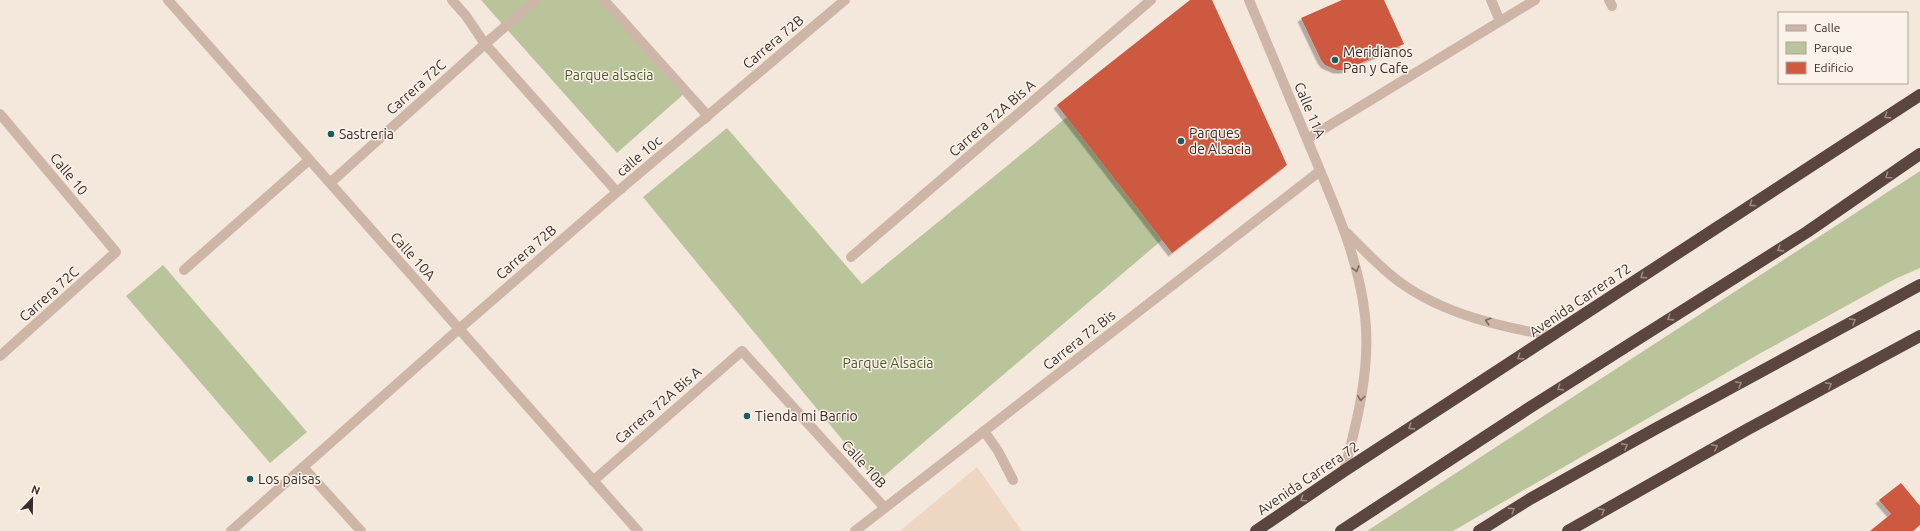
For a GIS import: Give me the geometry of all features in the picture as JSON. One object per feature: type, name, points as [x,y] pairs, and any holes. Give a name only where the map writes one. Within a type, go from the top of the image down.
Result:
[{"type":"highway","name":"Avenida Carrera 72","points":[[1256,531],[1344,471],[1553,336],[1784,182],[1920,95]]},
{"type":"highway","points":[[1341,531],[1529,408],[1807,232],[1920,154]]},
{"type":"highway","points":[[1479,531],[1530,499],[1655,429],[1920,285]]},
{"type":"highway","points":[[1568,531],[1741,432],[1920,336]]},
{"type":"street","name":"Calle 10A","points":[[168,0],[638,531]]},
{"type":"street","points":[[452,0],[466,16],[485,44],[536,0]]},
{"type":"street","points":[[604,0],[708,116]]},
{"type":"street","name":"Carrera 72B","points":[[708,116],[844,0]]},
{"type":"street","name":"Carrera 72A Bis A","points":[[851,257],[1151,0]]},
{"type":"street","name":"Calle 11A","points":[[1249,0],[1345,232],[1358,273],[1366,318],[1365,356],[1358,416],[1344,471]]},
{"type":"street","points":[[1491,0],[1500,21]]},
{"type":"street","points":[[1307,139],[1535,0]]},
{"type":"street","name":"Carrera 72C","points":[[330,184],[485,44]]},
{"type":"street","name":"calle 10c","points":[[485,44],[617,192],[708,116]]},
{"type":"street","name":"Calle 10","points":[[0,114],[116,252]]},
{"type":"street","points":[[184,270],[309,160]]},
{"type":"street","name":"Carrera 72 Bis","points":[[857,531],[1320,171]]},
{"type":"street","name":"Carrera 72B","points":[[231,531],[459,329],[617,192]]},
{"type":"street","name":"Calle 11A","points":[[1345,232],[1400,283],[1422,296],[1476,318],[1523,331],[1553,336]]},
{"type":"street","name":"Carrera 72C","points":[[0,356],[116,252]]},
{"type":"street","name":"Carrera 72A Bis A","points":[[593,481],[742,351]]},
{"type":"street","name":"Calle 10B","points":[[742,351],[885,508]]},
{"type":"street","points":[[984,431],[998,451],[1013,480]]},
{"type":"street","points":[[303,467],[361,531]]},
{"type":"green space","name":"Parque alsacia","points":[[481,0],[604,0],[686,92],[617,153]]},
{"type":"green space","name":"Parque Alsacia","points":[[1067,117],[1162,240],[877,482],[643,197],[727,128],[862,284]]},
{"type":"green space","points":[[1920,171],[1920,268],[1895,279],[1759,354],[1453,531],[1367,531]]},
{"type":"green space","points":[[163,265],[307,432],[270,463],[126,296]]},
{"type":"shaded area","points":[[977,467],[1022,531],[899,531],[901,530]]},
{"type":"building","name":"Parques de Alsacia","points":[[1190,0],[1212,0],[1287,165],[1172,253],[1057,105]]},
{"type":"building","points":[[1342,0],[1384,0],[1404,44],[1345,70],[1337,70],[1325,65],[1321,60],[1301,18]]},
{"type":"building","points":[[1901,483],[1920,506],[1920,525],[1913,531],[1870,531],[1891,514],[1879,500]]},
{"type":"place","name":"Meridianos Pan y Cafe","points":[[1335,60]]},
{"type":"place","name":"Sastreria","points":[[331,134]]},
{"type":"place","name":"Parques de Alsacia","points":[[1181,141]]},
{"type":"place","name":"Tienda mi Barrio","points":[[747,416]]},
{"type":"place","name":"Los paisas","points":[[250,479]]}]
